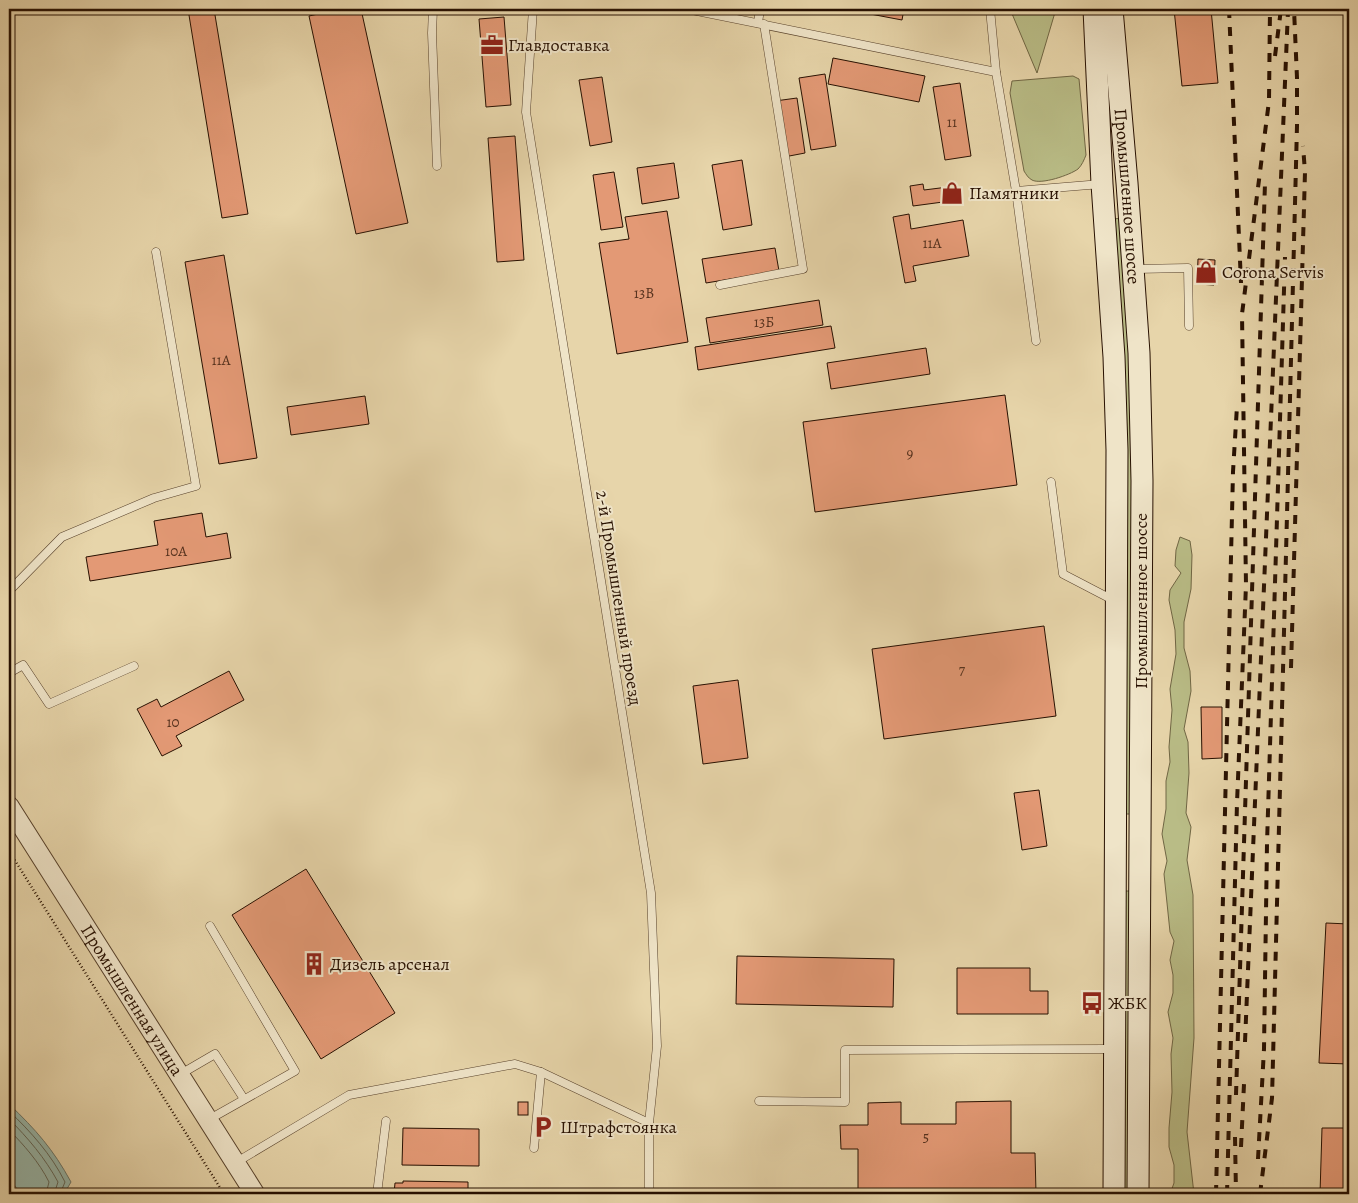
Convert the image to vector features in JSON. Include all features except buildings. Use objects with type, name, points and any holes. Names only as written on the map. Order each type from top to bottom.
[{"type":"main road","name":"Промышленное шоссе","points":[[1094,9],[1102,184],[1114,357],[1118,450],[1114,1194]]},
{"type":"main road","name":"Промышленное шоссе","points":[[1112,9],[1139,353],[1142,481],[1138,1194]]},
{"type":"main road","points":[[1102,184],[1127,183]]},
{"type":"main road","points":[[1116,862],[1141,862]]},
{"type":"street","name":"Промышленная улица","points":[[9,806],[255,1194]]},
{"type":"lane","points":[[433,9],[432,33],[437,166]]},
{"type":"lane","name":"2-й Промышленный проезд","points":[[533,9],[526,112],[651,893],[657,1046],[649,1123],[649,1194]]},
{"type":"lane","points":[[687,9],[996,72]]},
{"type":"lane","points":[[720,285],[802,269],[760,23],[760,9]]},
{"type":"lane","points":[[990,9],[996,72],[1016,191],[1036,341]]},
{"type":"lane","points":[[1016,191],[1102,184]]},
{"type":"lane","points":[[9,591],[62,537],[154,498],[196,486],[156,252]]},
{"type":"lane","points":[[1133,269],[1188,268],[1189,326]]},
{"type":"lane","points":[[1051,482],[1062,574],[1117,602]]},
{"type":"lane","points":[[9,672],[23,665],[49,704],[134,666]]},
{"type":"lane","points":[[208,1120],[295,1071],[210,926]]},
{"type":"lane","points":[[759,1101],[845,1102],[845,1050],[1114,1050]]},
{"type":"lane","points":[[179,1075],[215,1054],[244,1099]]},
{"type":"lane","points":[[235,1163],[349,1096],[515,1064],[541,1072],[649,1123]]},
{"type":"lane","points":[[534,1148],[541,1072]]},
{"type":"lane","points":[[377,1194],[386,1121]]},
{"type":"path","points":[[9,851],[224,1194]]},
{"type":"green space","points":[[1010,9],[1056,9],[1037,73]]},
{"type":"green space","points":[[1073,76],[1079,79],[1086,155],[1078,169],[1069,174],[1055,179],[1032,180],[1024,171],[1010,93],[1012,81]]},
{"type":"green space","points":[[1123,218],[1132,347],[1134,814],[1123,814],[1113,219]]},
{"type":"green space","points":[[1180,537],[1190,541],[1192,555],[1191,589],[1184,622],[1184,648],[1190,671],[1191,691],[1184,729],[1188,742],[1189,773],[1186,813],[1191,827],[1187,860],[1193,895],[1194,1038],[1187,1132],[1194,1194],[1170,1194],[1174,1183],[1174,1165],[1169,1147],[1173,1038],[1168,1012],[1173,993],[1173,975],[1170,960],[1174,941],[1170,932],[1164,874],[1167,861],[1162,834],[1166,809],[1166,781],[1170,762],[1169,747],[1172,710],[1170,689],[1176,654],[1175,630],[1169,600],[1170,590],[1181,573],[1175,566],[1176,550]]},
{"type":"green space","points":[[1123,891],[1133,891],[1131,1194],[1121,1194]]},
{"type":"water","points":[[9,1104],[43,1140],[58,1160],[71,1182],[64,1194],[21,1194],[9,1178]]},
{"type":"railway","points":[[1229,9],[1241,283]]},
{"type":"railway","points":[[1227,1194],[1237,803],[1246,585],[1242,314],[1269,101],[1270,9]]},
{"type":"railway","points":[[1275,56],[1281,9]]},
{"type":"railway","points":[[1260,1194],[1272,1098],[1297,126],[1294,9]]},
{"type":"railway","points":[[1344,9],[1349,19]]},
{"type":"railway","points":[[1245,1042],[1288,10]]},
{"type":"railway","points":[[1291,668],[1305,172],[1303,146]]},
{"type":"railway","points":[[1236,1095],[1265,183]]},
{"type":"railway","points":[[1258,1159],[1264,1049],[1267,844],[1285,257]]},
{"type":"railway","points":[[1216,1194],[1233,472],[1237,406]]},
{"type":"railway","points":[[1241,1147],[1244,1084]]},
{"type":"railway","points":[[1235,1137],[1236,1194]]},
{"type":"place","name":"Главдоставка","points":[[492,45]]},
{"type":"place","name":"Памятники","points":[[952,193]]},
{"type":"place","name":"Corona Servis","points":[[1206,272]]},
{"type":"place","name":"Дизель арсенал","points":[[314,964]]},
{"type":"place","name":"ЖБК","points":[[1092,1003]]},
{"type":"place","name":"Штрафстоянка","points":[[543,1127]]}]
